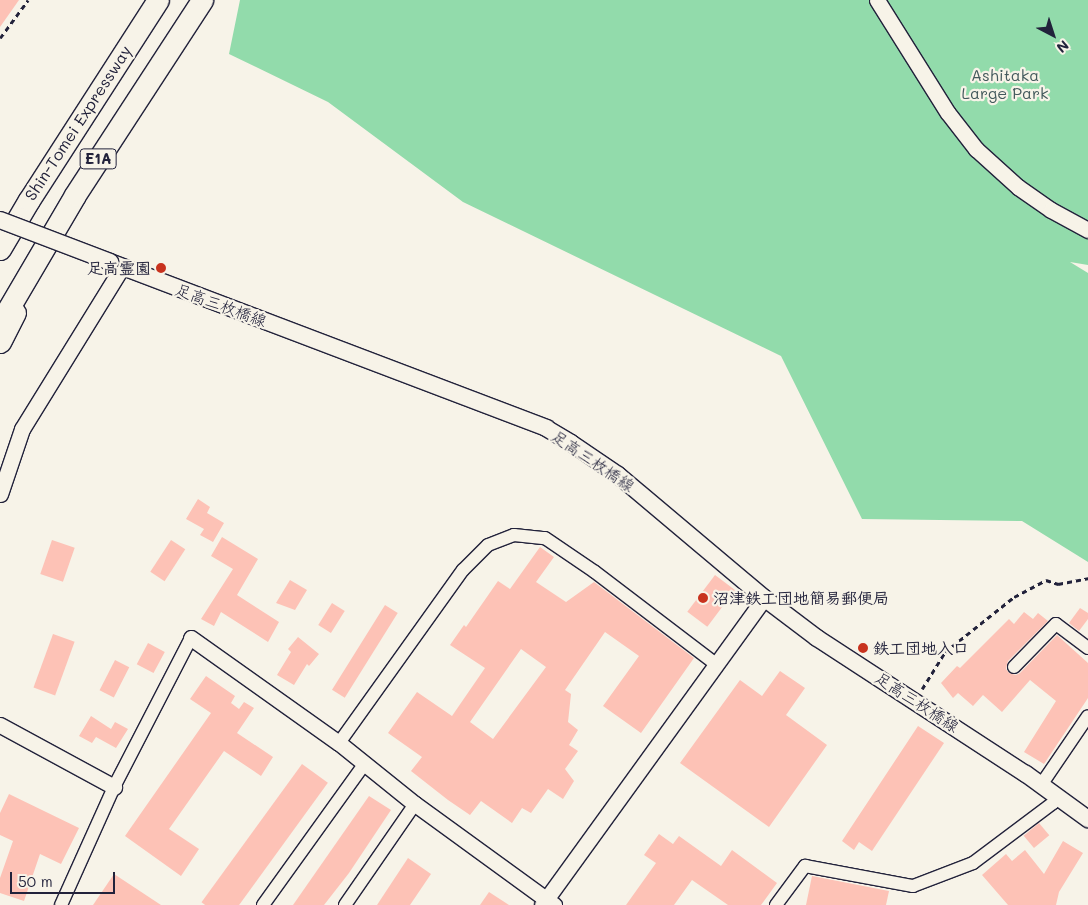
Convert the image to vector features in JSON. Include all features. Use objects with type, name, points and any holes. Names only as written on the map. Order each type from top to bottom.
[{"type":"highway","name":"Shin-Tomei Expressway","points":[[0,248],[158,0]]},
{"type":"highway","name":"E1A","points":[[0,323],[75,195],[202,0]]},
{"type":"highway","points":[[0,342],[75,195]]},
{"type":"main road","name":"足高三枚橋線","points":[[0,220],[546,428],[618,475],[764,598],[817,638],[914,700],[1041,785],[1088,819]]},
{"type":"street","points":[[877,0],[948,113],[976,149],[1018,187],[1051,210],[1088,230]]},
{"type":"street","points":[[0,494],[22,429],[116,265]]},
{"type":"street","points":[[339,743],[463,570],[488,546],[514,535],[545,538],[595,572],[718,665]]},
{"type":"street","points":[[61,905],[114,787],[191,638],[339,743],[415,804],[548,903],[764,598]]},
{"type":"street","points":[[1014,668],[1056,624],[1088,648]]},
{"type":"street","points":[[1041,785],[1088,716]]},
{"type":"street","points":[[0,725],[114,787]]},
{"type":"street","points":[[263,905],[365,763]]},
{"type":"street","points":[[776,905],[805,866],[913,886],[973,864],[1053,803],[1056,797]]},
{"type":"street","points":[[345,905],[415,804]]},
{"type":"path","points":[[0,38],[28,0]]},
{"type":"path","points":[[914,700],[945,652],[1014,596],[1046,580],[1058,584],[1088,578]]},
{"type":"green space","name":"Ashitaka Large Park","points":[[240,0],[1088,0],[1088,265],[1070,262],[1088,273],[1088,562],[1022,521],[862,519],[781,356],[463,202],[328,102],[229,54]]},
{"type":"building","points":[[0,0],[19,0],[0,27]]},
{"type":"building","points":[[198,499],[210,507],[207,513],[224,523],[213,542],[200,535],[204,529],[186,519]]},
{"type":"building","points":[[222,537],[258,559],[237,595],[279,622],[268,642],[221,612],[214,626],[201,619],[233,569],[211,556]]},
{"type":"building","points":[[52,540],[75,548],[63,582],[40,574]]},
{"type":"building","points":[[171,540],[185,549],[165,581],[150,572]]},
{"type":"building","points":[[540,547],[554,557],[536,582],[566,602],[594,582],[694,658],[641,733],[603,706],[639,656],[605,632],[565,690],[571,694],[568,722],[578,730],[569,745],[578,751],[565,769],[574,781],[563,799],[548,789],[531,813],[522,808],[512,823],[481,801],[470,815],[448,800],[411,771],[422,757],[388,733],[417,692],[452,716],[485,668],[450,645],[464,625],[466,627],[498,581],[510,589]],"holes":[[[521,649],[546,667],[493,739],[470,722]]]},
{"type":"building","points":[[715,575],[735,590],[707,627],[687,612]]},
{"type":"building","points":[[290,580],[307,590],[295,610],[276,603]]},
{"type":"building","points":[[332,603],[345,611],[331,633],[318,625]]},
{"type":"building","points":[[385,605],[398,613],[345,698],[332,690]]},
{"type":"building","points":[[1080,608],[1088,613],[1088,619],[1079,631],[1069,623]]},
{"type":"building","points":[[1024,612],[1033,619],[1038,613],[1048,621],[1008,661],[1006,669],[1009,673],[1016,675],[1020,673],[1057,635],[1088,663],[1088,698],[1044,764],[1024,752],[1056,701],[1030,680],[1002,712],[983,695],[973,706],[958,693],[953,698],[941,683],[957,666],[960,668],[1009,619],[1014,624]]},
{"type":"building","points":[[53,634],[75,642],[55,695],[34,688]]},
{"type":"building","points":[[298,637],[319,654],[309,666],[307,664],[294,685],[277,675],[291,652],[288,649]]},
{"type":"building","points":[[148,643],[165,652],[154,673],[137,664]]},
{"type":"building","points":[[115,660],[129,667],[114,698],[100,690]]},
{"type":"building","points":[[780,671],[805,688],[786,715],[827,745],[769,827],[680,763],[740,680],[762,696]]},
{"type":"building","points":[[206,676],[235,696],[231,703],[239,709],[244,702],[254,708],[237,733],[273,757],[261,776],[224,751],[169,829],[199,849],[181,876],[125,836],[211,713],[190,699]]},
{"type":"building","points":[[91,716],[111,729],[115,722],[128,729],[116,748],[96,737],[92,743],[79,736]]},
{"type":"building","points":[[918,726],[944,743],[872,851],[859,842],[854,850],[842,841]]},
{"type":"building","points":[[302,764],[328,783],[239,905],[205,905],[201,902]]},
{"type":"building","points":[[9,794],[79,828],[61,864],[40,854],[24,901],[0,893],[0,878],[13,841],[0,835],[0,813]]},
{"type":"building","points":[[369,796],[391,810],[349,873],[324,905],[293,905]]},
{"type":"building","points":[[1039,823],[1049,835],[1034,848],[1024,836]]},
{"type":"building","points":[[659,834],[673,844],[679,836],[721,866],[732,850],[777,883],[761,905],[728,905],[692,880],[674,905],[626,905],[656,863],[644,855]]},
{"type":"building","points":[[1063,841],[1083,853],[1059,892],[1056,905],[1008,905],[982,875],[1006,854],[1012,861],[1025,850],[1044,874]]},
{"type":"building","points":[[408,858],[431,874],[410,905],[377,905]]},
{"type":"building","points":[[114,874],[161,905],[93,905]]},
{"type":"building","points":[[812,876],[889,891],[886,905],[806,905]]},
{"type":"building","points":[[489,892],[509,905],[480,905]]},
{"type":"place","name":"足高霊園","points":[[161,268]]},
{"type":"place","name":"沼津鉄工団地簡易郵便局","points":[[703,598]]},
{"type":"place","name":"鉄工団地入口","points":[[863,648]]}]
